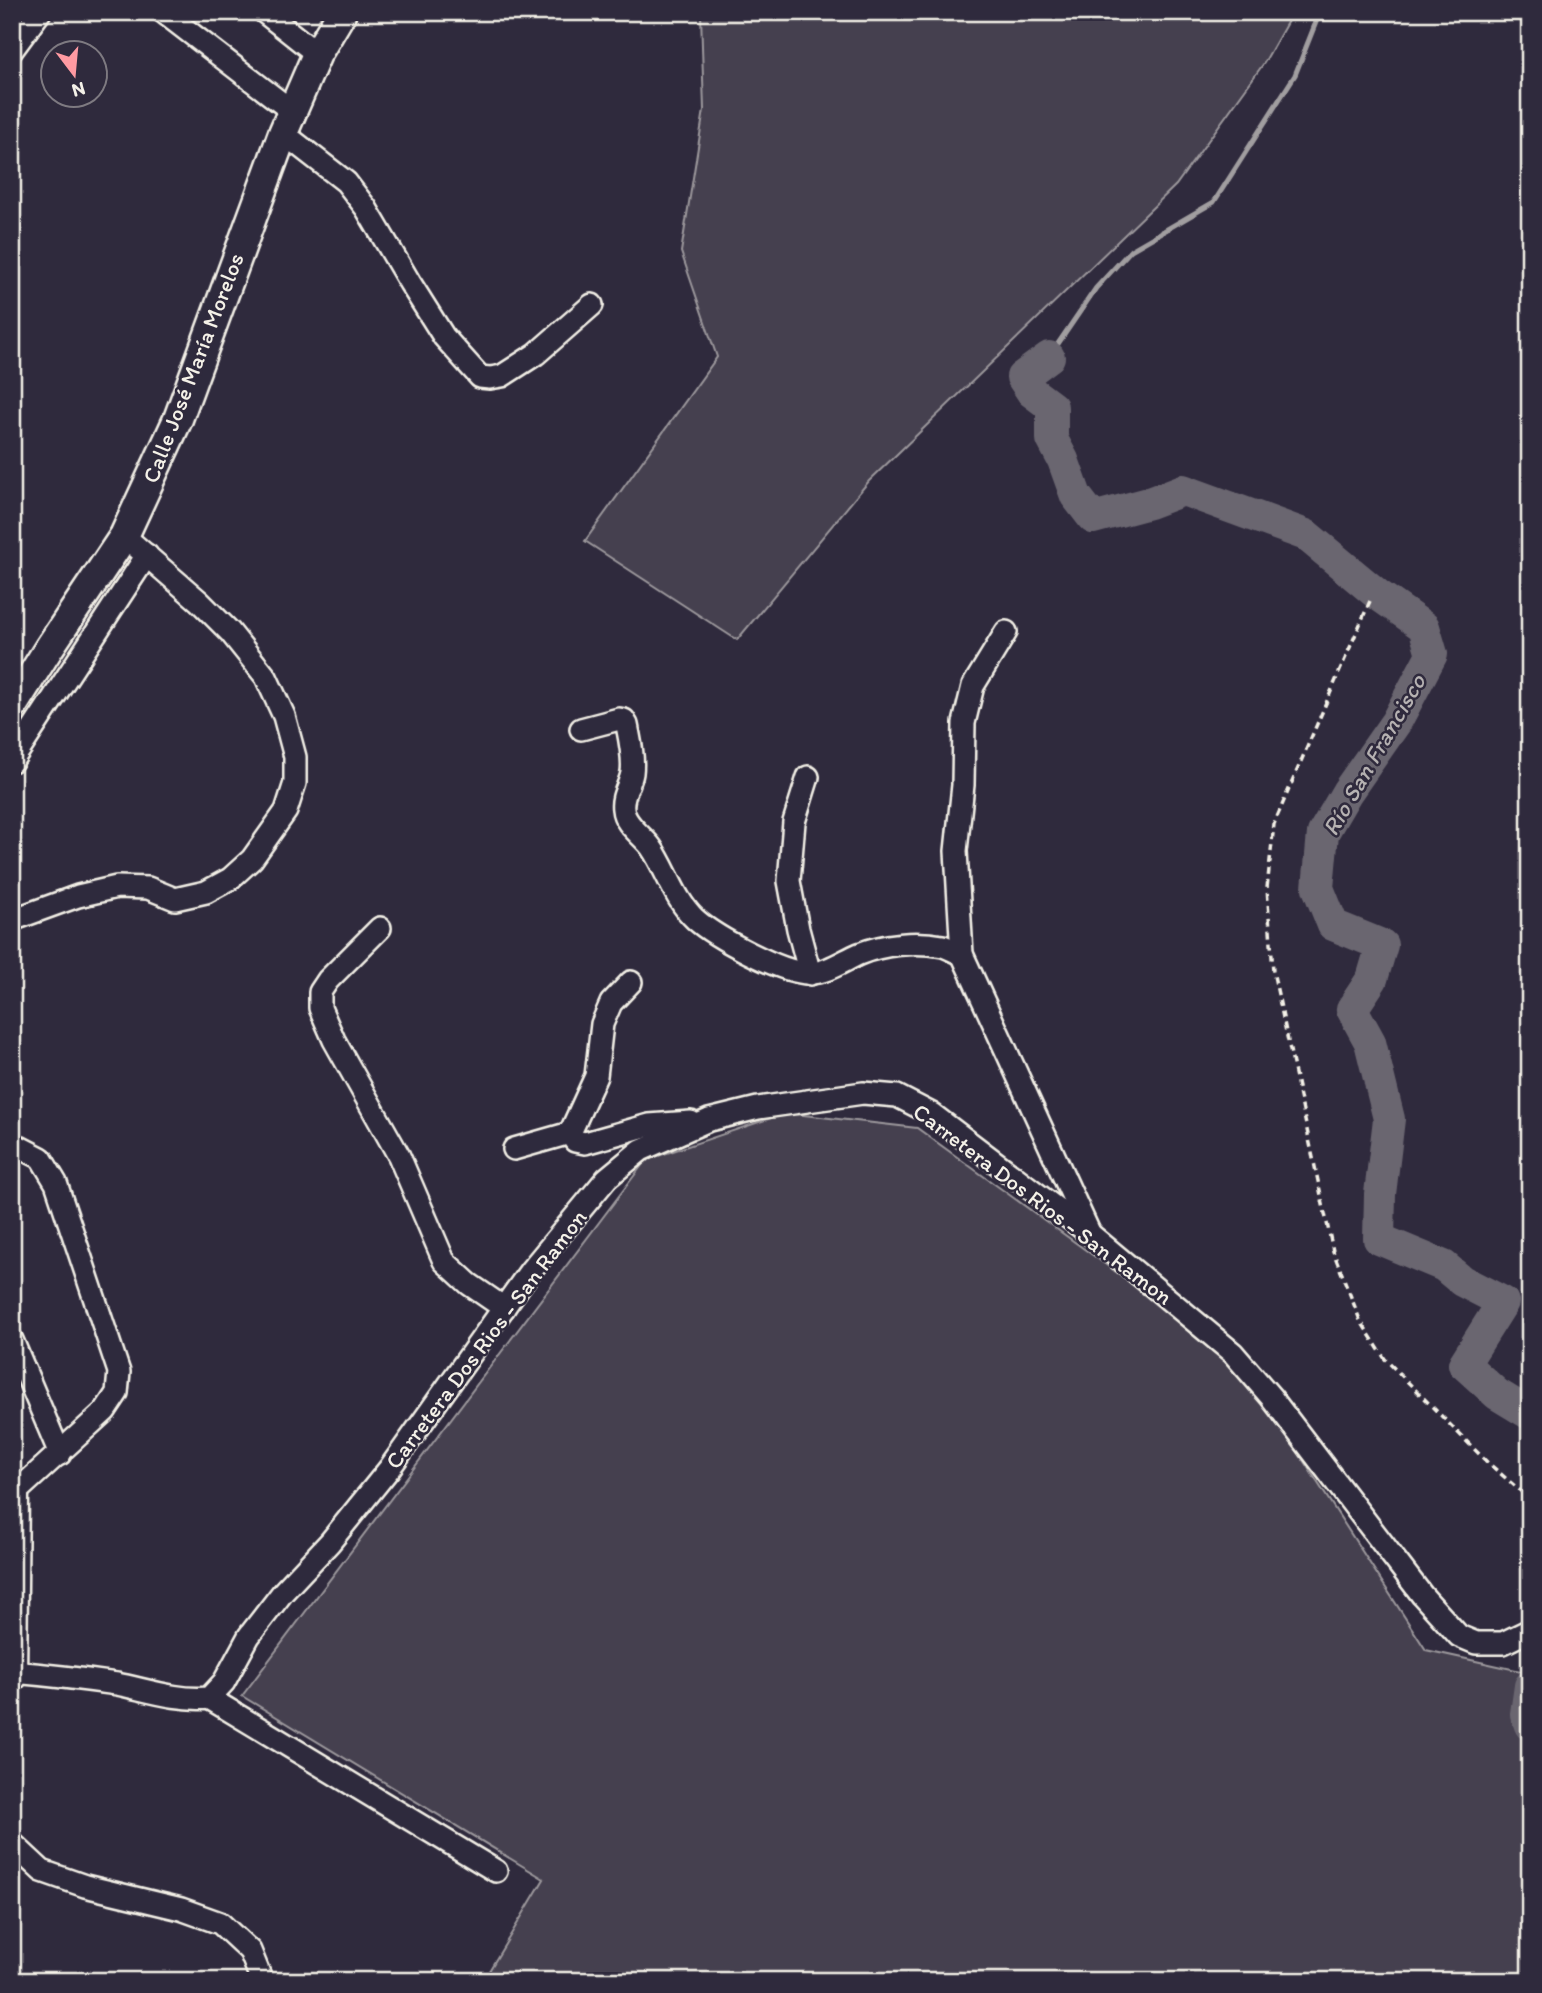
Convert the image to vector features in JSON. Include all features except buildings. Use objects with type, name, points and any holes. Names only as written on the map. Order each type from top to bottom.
[{"type":"main road","name":"Calle José María Morelos","points":[[12,707],[124,536],[178,419],[288,123],[317,54],[342,12]]},
{"type":"main road","points":[[13,1490],[13,1675]]},
{"type":"street","points":[[12,50],[40,12]]},
{"type":"street","points":[[163,12],[288,123],[346,182],[366,208],[444,337],[480,377],[502,376],[536,355],[592,305]]},
{"type":"street","points":[[264,12],[317,54]]},
{"type":"street","points":[[12,920],[78,896],[117,887],[148,888],[175,899],[206,892],[230,879],[252,859],[286,811],[295,783],[295,757],[284,716],[267,677],[230,632],[199,601],[124,536]]},
{"type":"street","points":[[12,761],[147,555]]},
{"type":"street","points":[[1006,632],[973,686],[964,723],[963,785],[956,850],[962,954],[1090,1234]]},
{"type":"street","points":[[581,729],[618,719],[624,720],[632,762],[622,808],[624,815],[649,845],[661,863],[671,888],[695,919],[735,945],[786,970],[810,974],[887,946],[943,946],[962,954]]},
{"type":"street","points":[[808,776],[794,822],[789,881],[810,974]]},
{"type":"street","points":[[380,928],[328,980],[320,992],[320,1008],[334,1040],[399,1156],[444,1261],[469,1284],[504,1308]]},
{"type":"street","points":[[514,1149],[570,1133],[596,1076],[602,1024],[611,1003],[631,982]]},
{"type":"street","name":"Carretera Dos Rios - San Ramon","points":[[209,1698],[224,1682],[249,1636],[283,1592],[330,1542],[389,1469],[530,1271],[607,1178],[641,1150],[709,1121],[758,1108],[863,1093],[897,1096],[932,1114],[1090,1234],[1204,1328],[1250,1372],[1271,1397],[1422,1595],[1459,1636],[1476,1643],[1503,1643],[1530,1630]]},
{"type":"street","points":[[570,1133],[575,1141],[585,1143],[649,1125],[709,1121]]},
{"type":"street","points":[[12,1143],[41,1158],[56,1183],[119,1371],[117,1393],[105,1411],[60,1454],[13,1490]]},
{"type":"street","points":[[12,1340],[60,1454]]},
{"type":"street","points":[[13,1675],[64,1676],[194,1700],[209,1698],[496,1871]]},
{"type":"street","points":[[12,1843],[42,1871],[85,1886],[181,1909],[220,1923],[250,1951],[262,1981]]},
{"type":"path","points":[[1370,601],[1274,824],[1267,888],[1273,971],[1334,1251],[1360,1320],[1385,1359],[1487,1462],[1530,1499]]},
{"type":"shaded area","points":[[1293,12],[1264,63],[1176,185],[869,481],[737,640],[585,541],[717,357],[681,252],[704,110],[701,14]]},
{"type":"shaded area","points":[[786,1113],[917,1128],[1239,1361],[1426,1650],[1530,1673],[1530,1981],[483,1981],[544,1879],[242,1696],[646,1160]]},
{"type":"waterway","points":[[1049,357],[1096,288],[1131,250],[1214,202],[1295,75],[1320,12]]},
{"type":"waterway","name":"Río San Francisco","points":[[1049,357],[1022,377],[1032,392],[1052,407],[1052,439],[1076,496],[1093,518],[1149,503],[1183,490],[1306,535],[1377,594],[1424,627],[1432,654],[1396,722],[1347,792],[1323,833],[1318,888],[1333,925],[1382,945],[1372,979],[1352,1009],[1370,1042],[1389,1119],[1380,1194],[1379,1239],[1444,1266],[1462,1281],[1503,1302],[1464,1364],[1497,1394],[1530,1414]]},
{"type":"waterway","name":"Río San Francisco","points":[[1530,1686],[1526,1714],[1530,1725]]}]
